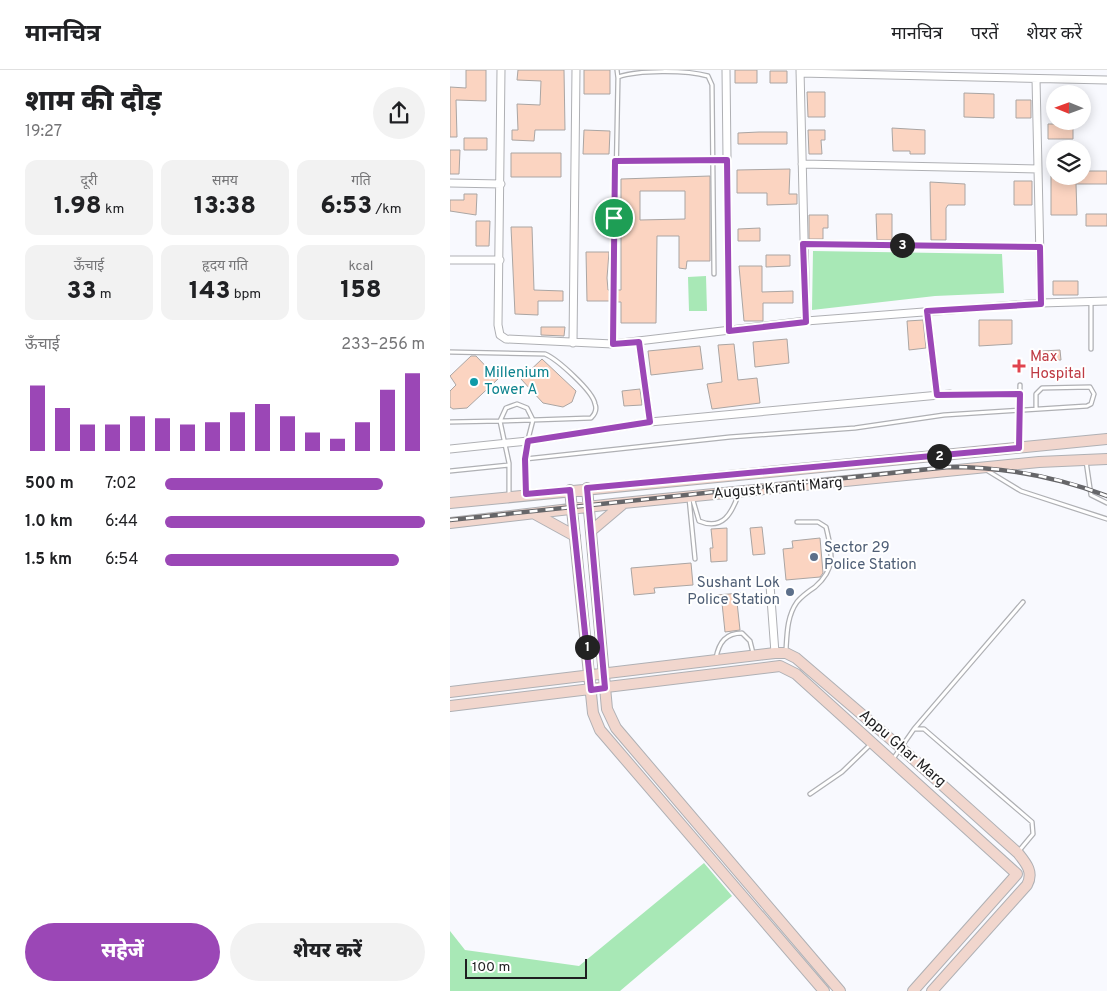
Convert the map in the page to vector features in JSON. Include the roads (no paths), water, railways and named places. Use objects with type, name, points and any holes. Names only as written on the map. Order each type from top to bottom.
[{"type":"street","points":[[501,70],[498,325],[500,335],[506,339],[613,344],[806,322],[927,311],[1107,302]]},
{"type":"street","points":[[573,343],[576,70]]},
{"type":"street","points":[[726,70],[729,331]]},
{"type":"street","points":[[988,70],[988,78]]},
{"type":"street","points":[[806,322],[800,71],[1107,80]]},
{"type":"street","points":[[1036,79],[1041,304]]},
{"type":"street","points":[[802,164],[1038,170]]},
{"type":"street","points":[[450,183],[501,184]]},
{"type":"street","points":[[803,244],[1040,247]]},
{"type":"street","points":[[450,260],[500,260]]},
{"type":"street","points":[[927,311],[937,395]]},
{"type":"street","points":[[639,342],[650,422]]},
{"type":"street","points":[[450,449],[528,441],[650,422],[950,394]]},
{"type":"street","name":"August Kranti Marg","points":[[450,503],[587,488],[1107,440]]},
{"type":"street","name":"August Kranti Marg","points":[[450,523],[624,503],[1039,462],[1107,460]]},
{"type":"street","points":[[587,488],[607,709],[616,728],[840,991]]},
{"type":"street","points":[[570,490],[593,713],[600,730],[824,991]]},
{"type":"street","points":[[591,531],[624,503]]},
{"type":"street","points":[[535,514],[575,536]]},
{"type":"street","points":[[450,706],[780,666],[780,653],[770,585]]},
{"type":"street","points":[[450,692],[780,653]]},
{"type":"street","name":"Appu Ghar Marg","points":[[780,653],[803,663],[901,748],[1018,853],[1025,862],[1030,876]]},
{"type":"street","name":"Appu Ghar Marg","points":[[780,666],[796,674],[893,759],[1017,874]]},
{"type":"street","points":[[913,991],[1017,874],[1030,876],[1027,885],[936,990]]},
{"type":"lane","points":[[613,344],[617,70]]},
{"type":"lane","points":[[618,78],[621,75],[636,71],[690,71],[708,76],[712,84],[714,274]]},
{"type":"lane","points":[[615,161],[727,160]]},
{"type":"lane","points":[[1091,302],[1091,350]]},
{"type":"lane","points":[[450,352],[544,354],[554,358],[587,390],[595,402],[595,413],[589,419],[450,422]]},
{"type":"lane","points":[[1019,448],[1020,385]]},
{"type":"lane","points":[[525,459],[730,437],[856,428],[944,415],[1087,406],[1091,404],[1094,394],[1090,387],[1042,388],[1036,394],[1036,409]]},
{"type":"lane","points":[[950,394],[1020,394]]},
{"type":"lane","points":[[509,496],[509,465],[500,421],[506,408],[517,404],[527,408],[532,420],[525,459],[526,494]]},
{"type":"lane","points":[[1086,460],[1086,473],[1091,495],[1107,503]]},
{"type":"lane","points":[[450,471],[509,465]]},
{"type":"lane","points":[[984,468],[1020,491],[1107,519]]},
{"type":"lane","points":[[690,497],[699,521],[713,525],[722,523],[728,517],[739,492]]},
{"type":"lane","points":[[690,497],[696,559]]},
{"type":"lane","points":[[780,653],[789,618],[798,601],[825,577],[831,565],[831,546],[826,527],[818,522],[797,522]]},
{"type":"lane","points":[[893,759],[914,729],[1023,602]]},
{"type":"lane","points":[[716,661],[718,647],[724,638],[733,633],[742,633],[750,641],[753,656]]},
{"type":"lane","points":[[914,729],[924,729],[1032,822],[1033,834],[1018,853]]},
{"type":"lane","points":[[810,794],[842,772],[873,742]]},
{"type":"railway","points":[[450,520],[949,467],[970,467],[1030,474],[1068,483],[1107,496]]},
{"type":"place","name":"Max Hospital","points":[[1019,366]]},
{"type":"place","name":"Millenium Tower A","points":[[474,382]]},
{"type":"place","name":"Sector 29 Police Station","points":[[814,557]]},
{"type":"place","name":"Sushant Lok Police Station","points":[[790,592]]}]
